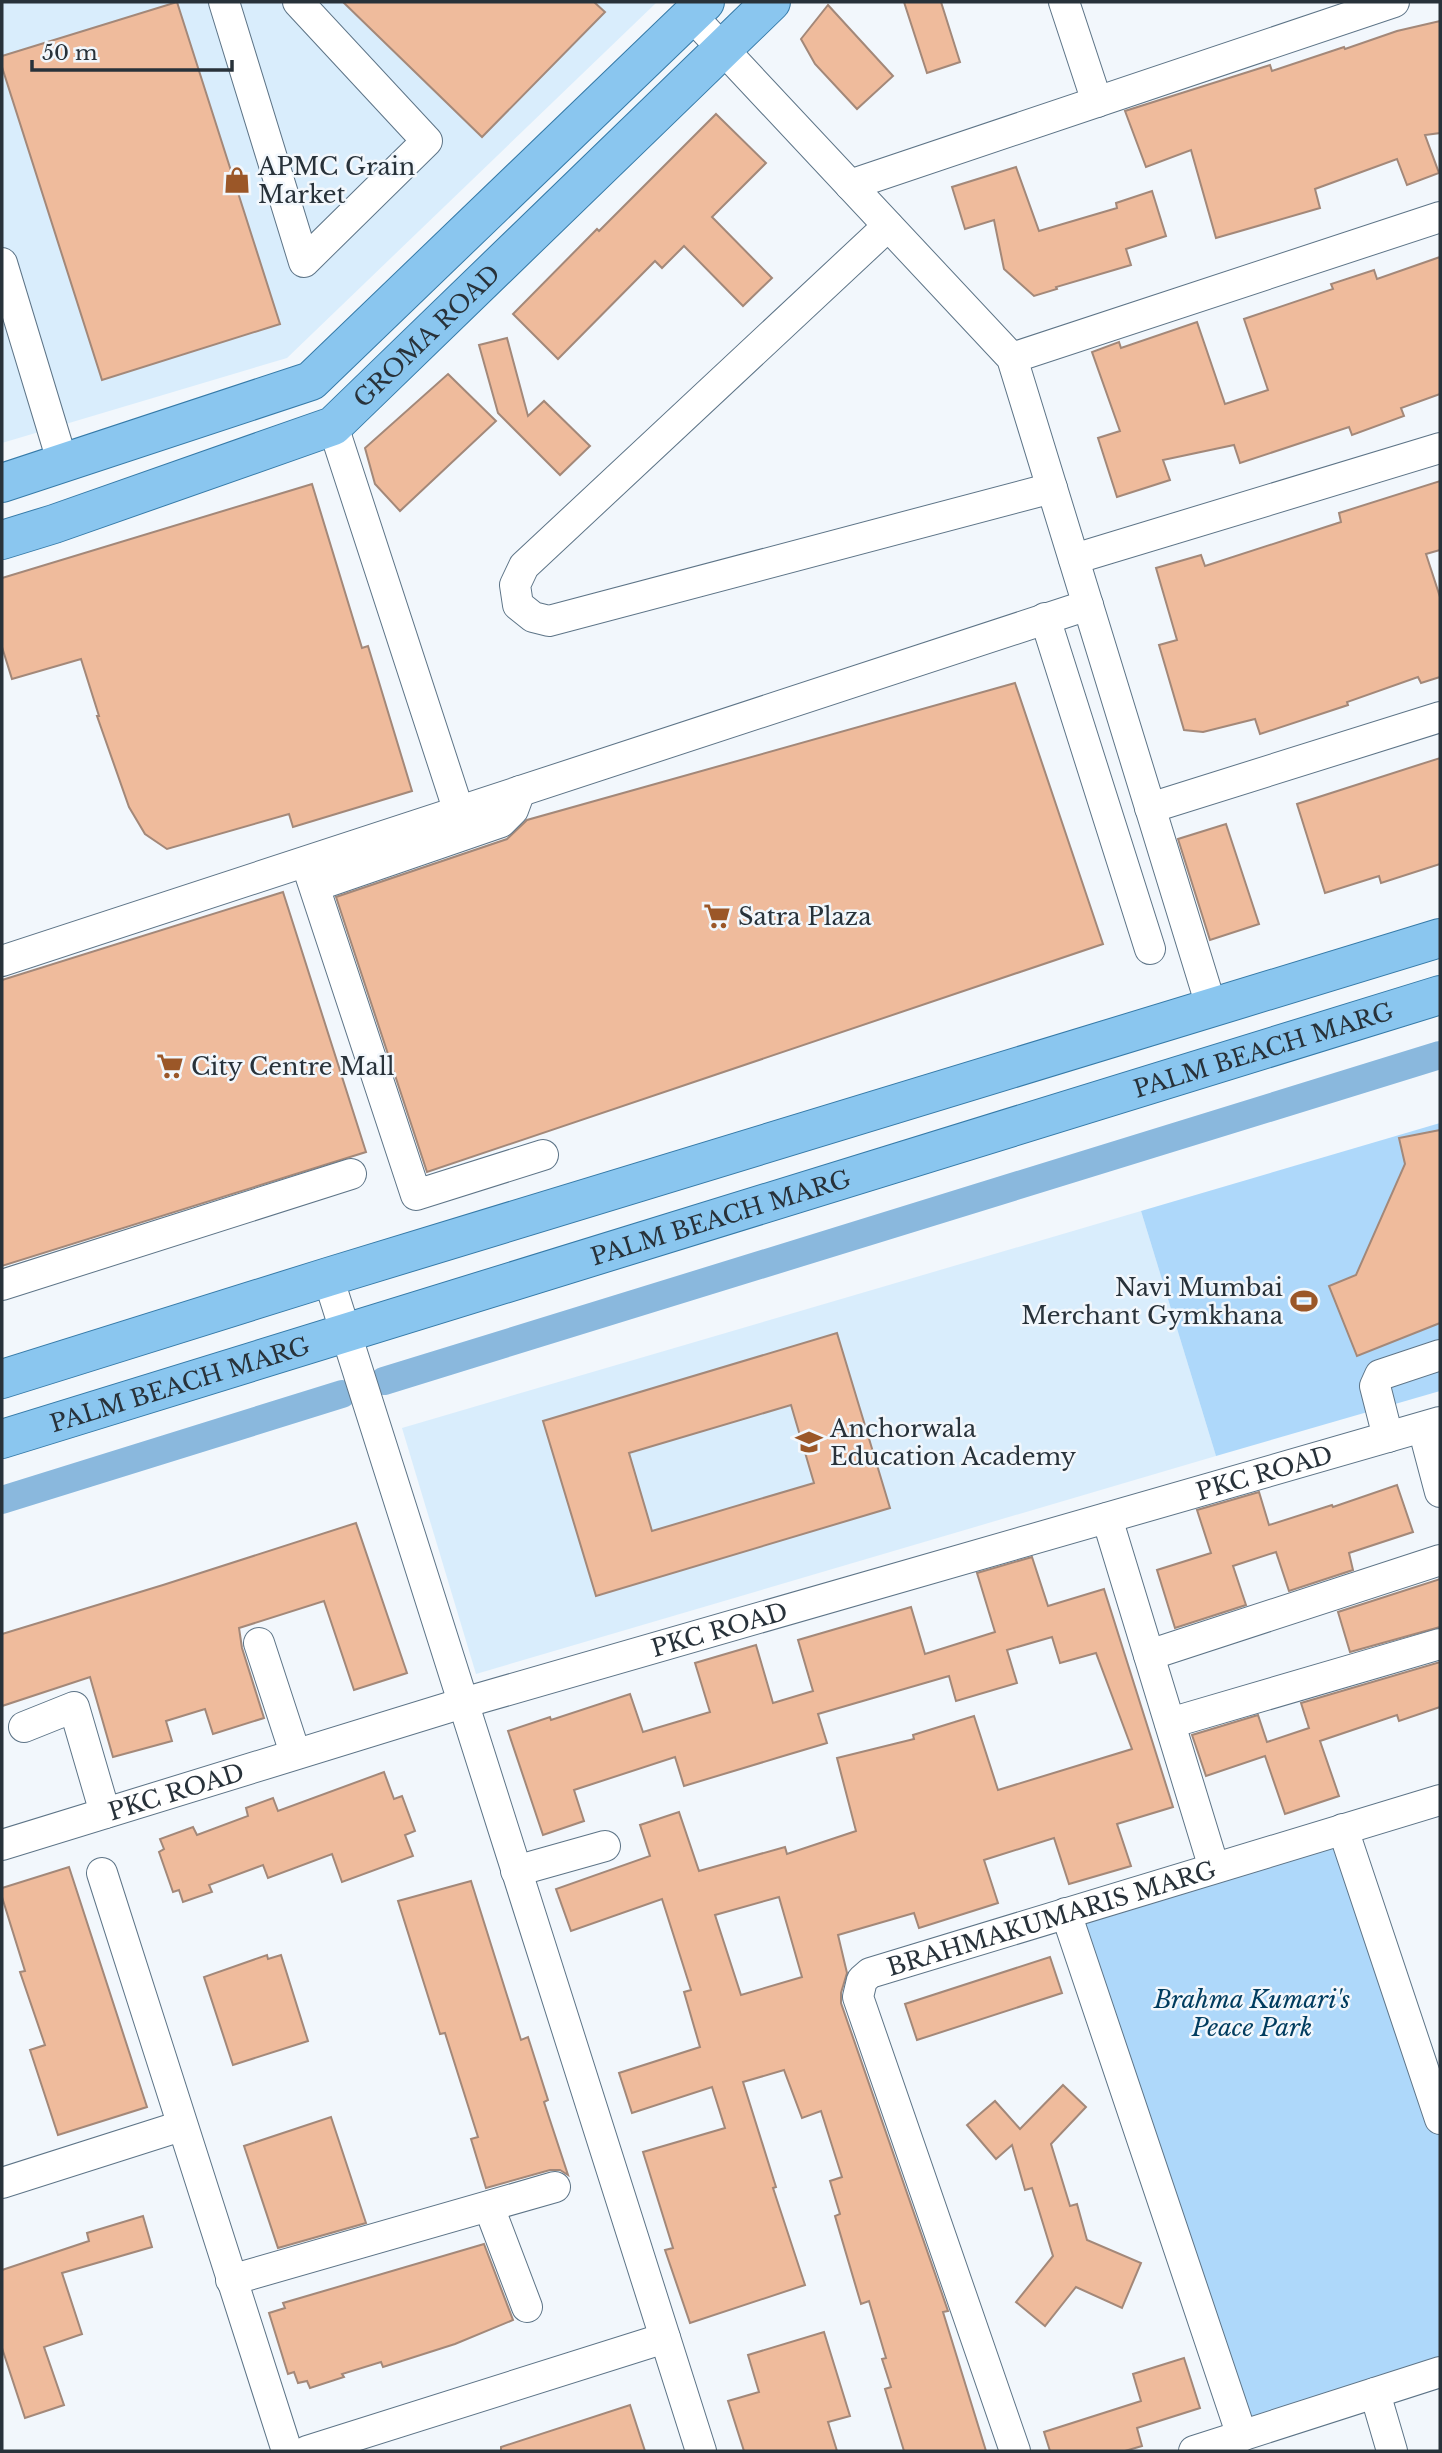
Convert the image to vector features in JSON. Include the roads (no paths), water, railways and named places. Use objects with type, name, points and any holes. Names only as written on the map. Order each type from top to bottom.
[{"type":"main road","name":"GROMA ROAD","points":[[2,540],[333,426],[771,2]]},
{"type":"main road","name":"GROMA ROAD","points":[[2,483],[311,381],[698,8]]},
{"type":"main road","points":[[52,467],[54,524]]},
{"type":"main road","points":[[2,1380],[1440,938]]},
{"type":"main road","name":"PALM BEACH MARG","points":[[2,1439],[1440,995]]},
{"type":"street","points":[[223,2],[304,262],[427,141],[298,2]]},
{"type":"street","points":[[1064,2],[1097,102]]},
{"type":"street","points":[[850,185],[1394,2]]},
{"type":"street","points":[[698,8],[722,49],[1012,358],[1212,1009]]},
{"type":"street","points":[[1012,358],[1440,216]]},
{"type":"street","points":[[888,226],[524,566],[515,584],[518,605],[533,617],[549,621],[1052,488]]},
{"type":"street","points":[[2,263],[52,467]]},
{"type":"street","points":[[333,426],[459,811]]},
{"type":"street","points":[[1074,559],[1440,448]]},
{"type":"street","points":[[310,874],[459,811],[1088,605]]},
{"type":"street","points":[[1045,618],[1150,949]]},
{"type":"street","points":[[1150,807],[1440,717]]},
{"type":"street","points":[[2,961],[501,822],[513,810],[520,791]]},
{"type":"street","points":[[310,874],[416,1195],[543,1155]]},
{"type":"street","points":[[2,1285],[351,1174]]},
{"type":"street","points":[[328,1278],[701,2451]]},
{"type":"street","points":[[1388,1437],[1375,1386],[1380,1375],[1440,1355]]},
{"type":"street","points":[[1434,1433],[1440,1492]]},
{"type":"street","name":"PKC ROAD","points":[[2,1846],[463,1703],[1388,1437],[1434,1433]]},
{"type":"street","points":[[1107,1518],[1214,1868]]},
{"type":"street","points":[[1149,1655],[1440,1560]]},
{"type":"street","points":[[259,1643],[295,1753]]},
{"type":"street","points":[[1170,1723],[1440,1644]]},
{"type":"street","points":[[24,1727],[75,1707],[105,1814]]},
{"type":"street","name":"BRAHMAKUMARIS MARG","points":[[1015,2451],[858,1997],[859,1988],[870,1973],[1440,1800]]},
{"type":"street","points":[[1343,1829],[1440,2119]]},
{"type":"street","points":[[516,1871],[605,1846]]},
{"type":"street","points":[[102,1874],[287,2451]]},
{"type":"street","points":[[1066,1913],[1242,2436]]},
{"type":"street","points":[[2,2183],[181,2126]]},
{"type":"street","points":[[231,2280],[555,2188]]},
{"type":"street","points":[[489,2207],[527,2307]]},
{"type":"street","points":[[307,2451],[665,2338]]},
{"type":"street","points":[[1194,2451],[1440,2372]]},
{"type":"street","points":[[1375,2393],[1392,2451]]},
{"type":"waterway","points":[[384,1381],[1440,1055]]},
{"type":"waterway","points":[[2,1500],[342,1394]]},
{"type":"place","name":"APMC Grain Market","points":[[237,180]]},
{"type":"place","name":"Satra Plaza","points":[[717,916]]},
{"type":"place","name":"City Centre Mall","points":[[170,1066]]},
{"type":"place","name":"Navi Mumbai Merchant Gymkhana","points":[[1304,1301]]},
{"type":"place","name":"Anchorwala Education Academy","points":[[809,1442]]},
{"type":"park label","name":"Brahma Kumari's Peace Park","points":[[1252,2013]]}]
